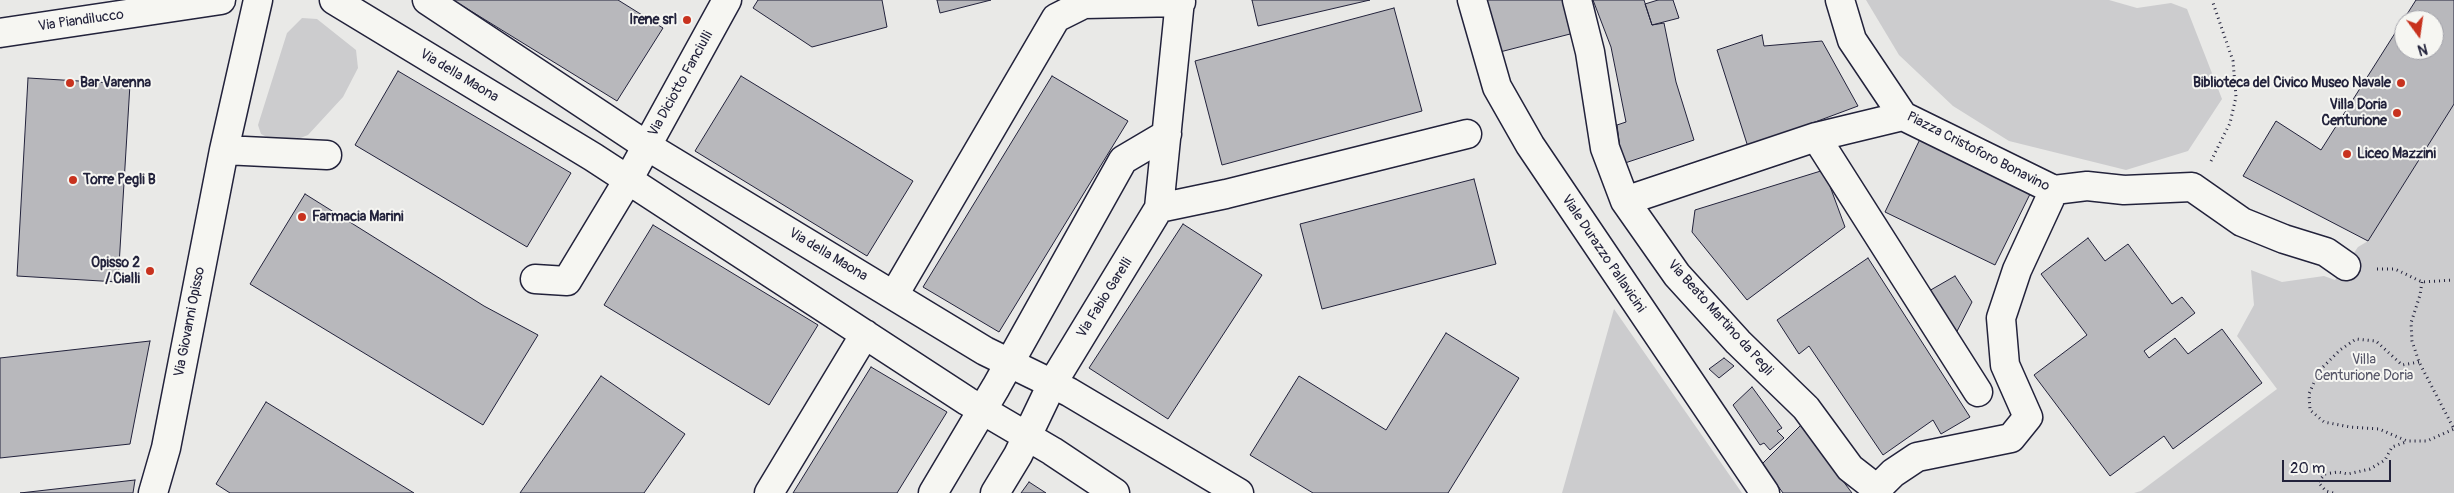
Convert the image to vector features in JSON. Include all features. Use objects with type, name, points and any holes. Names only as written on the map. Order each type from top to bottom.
[{"type":"street","name":"Via Piandilucco","points":[[0,33],[221,0]]},
{"type":"street","name":"Via Giovanni Opisso","points":[[154,493],[166,448],[224,150],[258,0]]},
{"type":"street","name":"Via della Maona","points":[[334,0],[636,165],[894,295],[985,351],[1052,384],[1239,493]]},
{"type":"street","name":"Via della Maona","points":[[427,0],[636,165],[865,334],[989,398],[1023,446],[1114,493]]},
{"type":"street","name":"Via Diciotto Fanciulli","points":[[536,278],[567,280],[636,165],[727,0]]},
{"type":"street","name":"Viale Durazzo Pallavicini","points":[[1472,0],[1497,87],[1530,145],[1764,493]]},
{"type":"street","name":"Via Beato Martino da Pegli","points":[[1577,0],[1590,52],[1605,148],[1625,201],[1677,274],[1738,342],[1806,408],[1850,468],[1877,491]]},
{"type":"street","name":"Piazza Cristoforo Bonavino","points":[[1840,0],[1852,40],[1903,116],[2054,190],[2087,186],[2124,190],[2192,187]]},
{"type":"street","points":[[894,295],[1056,18],[1084,4],[1181,1]]},
{"type":"street","name":"Via Fabio Garelli","points":[[995,493],[1023,446],[1052,384],[1159,208],[1181,1]]},
{"type":"street","points":[[1625,201],[1816,137],[1903,116]]},
{"type":"street","points":[[933,493],[1009,363],[1123,160],[1167,134]]},
{"type":"street","points":[[1159,208],[1226,194],[1467,134]]},
{"type":"street","points":[[1816,137],[1978,392]]},
{"type":"street","points":[[224,150],[327,156]]},
{"type":"street","points":[[2192,187],[2242,222],[2284,239],[2326,252],[2346,266]]},
{"type":"street","points":[[1877,491],[1893,473],[1917,457],[2011,438],[2028,417],[2005,365],[2001,318],[2017,270],[2054,190]]},
{"type":"street","points":[[769,493],[865,334]]},
{"type":"path","points":[[2192,187],[2206,170],[2230,123],[2236,97],[2233,61],[2212,0]]},
{"type":"path","points":[[2346,266],[2369,269],[2395,268],[2422,282],[2454,280]]},
{"type":"path","points":[[2333,493],[2326,491],[2318,482],[2324,474],[2338,472],[2348,474],[2370,469],[2385,460],[2392,447],[2407,441],[2426,441],[2454,429],[2419,362],[2412,341],[2411,323],[2422,282]]},
{"type":"path","points":[[2407,441],[2379,429],[2350,427],[2324,422],[2310,410],[2309,394],[2319,371],[2340,350],[2356,339],[2376,341],[2402,365],[2419,362]]},
{"type":"green space","points":[[1866,0],[2109,0],[2137,8],[2171,3],[2187,9],[2222,99],[2188,151],[2126,170],[2009,141],[1953,106],[1899,55]]},
{"type":"green space","points":[[302,18],[317,19],[356,50],[358,68],[343,97],[308,135],[283,145],[261,134],[258,125],[287,33]]},
{"type":"green space","name":"Villa Centurione Doria","points":[[2454,104],[2454,493],[2134,493],[2141,491],[2277,389],[2237,336],[2254,305],[2251,270],[2282,282],[2324,276],[2335,280],[2358,247],[2368,241]]},
{"type":"green space","points":[[1614,309],[1742,493],[1562,493]]},
{"type":"building","points":[[453,0],[618,0],[663,28],[617,101]]},
{"type":"building","points":[[758,0],[882,0],[887,27],[812,47],[753,8]]},
{"type":"building","points":[[937,0],[991,0],[940,13]]},
{"type":"building","points":[[1252,0],[1370,0],[1258,26]]},
{"type":"building","points":[[1483,0],[1565,0],[1574,33],[1496,53]]},
{"type":"building","points":[[1593,0],[1644,0],[1652,25],[1664,23],[1676,82],[1694,140],[1622,164],[1617,125],[1626,122],[1611,47]]},
{"type":"building","points":[[1658,0],[1673,0],[1679,18],[1652,25],[1645,4]]},
{"type":"building","name":"Villa Doria Centurione","points":[[2416,0],[2454,0],[2454,104],[2368,241],[2243,176],[2276,121],[2321,150],[2394,35],[2394,60],[2444,60],[2444,10],[2410,10]]},
{"type":"building","points":[[1394,8],[1422,111],[1222,165],[1195,61]]},
{"type":"building","points":[[1762,35],[1764,46],[1822,41],[1858,106],[1748,147],[1717,50]]},
{"type":"building","points":[[398,71],[571,173],[527,247],[355,145]]},
{"type":"building","points":[[741,76],[913,181],[867,256],[695,151]]},
{"type":"building","points":[[1052,76],[1128,121],[999,332],[923,287]]},
{"type":"building","name":"Torre Pegli B","points":[[28,78],[130,84],[118,282],[17,276]]},
{"type":"building","points":[[1922,135],[2033,188],[1995,265],[1885,212]]},
{"type":"building","points":[[1824,170],[1845,227],[1747,300],[1692,232],[1695,210]]},
{"type":"building","points":[[1474,179],[1496,264],[1322,309],[1300,224]]},
{"type":"building","points":[[305,194],[484,306],[538,335],[483,425],[250,284]]},
{"type":"building","points":[[1183,224],[1262,275],[1168,419],[1089,368]]},
{"type":"building","points":[[653,225],[818,325],[769,405],[604,305]]},
{"type":"building","points":[[2088,238],[2105,261],[2128,244],[2172,304],[2182,297],[2195,313],[2144,351],[2149,358],[2175,338],[2188,354],[2222,329],[2262,383],[2173,449],[2164,436],[2110,476],[2034,375],[2087,335],[2041,274]]},
{"type":"building","points":[[1868,258],[1970,417],[1941,434],[1933,420],[1883,455],[1809,346],[1799,354],[1777,320]]},
{"type":"building","points":[[1955,276],[1972,302],[1952,341],[1922,295]]},
{"type":"building","points":[[1446,333],[1519,378],[1448,493],[1313,493],[1250,455],[1299,376],[1386,430]]},
{"type":"building","points":[[150,341],[130,444],[0,458],[0,358]]},
{"type":"building","points":[[1724,358],[1734,366],[1719,378],[1709,369]]},
{"type":"building","points":[[871,367],[947,412],[897,493],[793,493]]},
{"type":"building","points":[[601,376],[685,434],[644,493],[520,493]]},
{"type":"building","points":[[1752,387],[1782,428],[1777,431],[1784,438],[1770,450],[1764,443],[1760,445],[1733,405]]},
{"type":"building","points":[[266,402],[414,493],[230,493],[216,484]]},
{"type":"building","points":[[1801,425],[1852,493],[1783,493],[1762,464]]},
{"type":"building","points":[[135,480],[133,493],[20,493]]},
{"type":"building","points":[[1029,482],[1046,493],[1021,493]]},
{"type":"place","name":"Irene srl","points":[[687,20]]},
{"type":"place","name":"Bar Varenna","points":[[70,83]]},
{"type":"place","name":"Biblioteca del Civico Museo Navale","points":[[2401,83]]},
{"type":"place","name":"Villa Doria Centurione","points":[[2397,113]]},
{"type":"place","name":"Liceo Mazzini","points":[[2347,154]]},
{"type":"place","name":"Torre Pegli B","points":[[73,180]]},
{"type":"place","name":"Farmacia Marini","points":[[302,217]]},
{"type":"place","name":"Opisso 2 / Cialli","points":[[150,271]]}]
